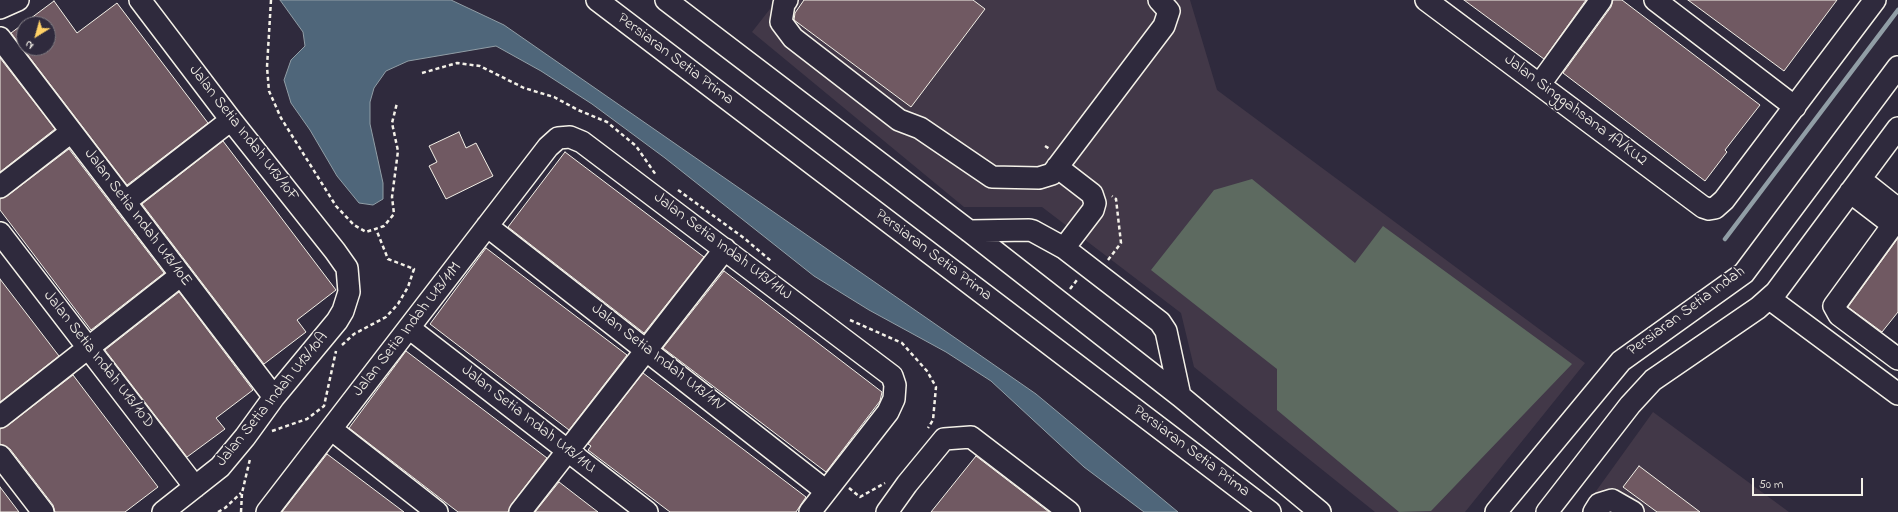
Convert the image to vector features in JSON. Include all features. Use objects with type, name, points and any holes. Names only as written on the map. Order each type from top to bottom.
[{"type":"street","points":[[0,8],[18,0]]},
{"type":"street","name":"Jalan Setia Indah U13/10F","points":[[140,0],[230,120],[347,268]]},
{"type":"street","name":"Persiaran Setia Prima","points":[[596,0],[1270,512]]},
{"type":"street","name":"Persiaran Setia Prima","points":[[666,0],[686,9],[1180,396],[1320,512]]},
{"type":"street","points":[[787,0],[784,4],[780,22],[793,38],[899,120],[920,128],[992,178],[1039,178],[1052,174],[1164,26],[1169,11],[1159,0]]},
{"type":"street","name":"Jalan Singgahsana 1A/KU2","points":[[1426,0],[1703,207],[1715,208],[1724,200],[1795,106]]},
{"type":"street","points":[[1540,84],[1601,0]]},
{"type":"street","points":[[1655,0],[1795,106],[1875,0]]},
{"type":"street","name":"Jalan Setia Indah U13/10E","points":[[0,38],[274,397]]},
{"type":"street","name":"Persiaran Setia Indah","points":[[1496,512],[1621,361],[1744,272],[1898,67]]},
{"type":"street","points":[[125,202],[230,120]]},
{"type":"street","points":[[1547,512],[1630,405],[1653,380],[1770,299],[1898,128]]},
{"type":"street","points":[[0,187],[71,132]]},
{"type":"street","name":"Jalan Setia Indah U13/11W","points":[[548,147],[558,138],[570,137],[582,142],[892,376],[895,385],[894,399],[888,412],[826,491]]},
{"type":"street","name":"Jalan Setia Indah U13/11M","points":[[267,512],[548,147]]},
{"type":"street","points":[[1057,167],[1092,194],[1095,203],[1093,210],[1064,248]]},
{"type":"street","points":[[1855,186],[1896,217],[1834,306],[1839,315],[1897,356]]},
{"type":"street","name":"Jalan Setia Indah U13/11V","points":[[487,226],[826,491]]},
{"type":"street","points":[[969,231],[1029,230],[1064,248],[1160,322],[1166,331],[1180,396]]},
{"type":"street","name":"Jalan Setia Indah U13/10D","points":[[0,233],[195,487]]},
{"type":"street","points":[[520,512],[645,349],[725,249]]},
{"type":"street","name":"Jalan Setia Indah U13/10A","points":[[163,512],[220,467],[245,437],[274,397],[337,321],[343,310],[349,292],[347,268]]},
{"type":"street","points":[[0,417],[181,275]]},
{"type":"street","points":[[1770,299],[1898,394]]},
{"type":"street","name":"Jalan Setia Indah U13/11U","points":[[409,328],[647,512]]},
{"type":"street","points":[[332,429],[437,512]]},
{"type":"street","points":[[887,512],[906,484],[944,439],[971,437],[1069,512]]},
{"type":"street","points":[[0,456],[43,512]]},
{"type":"street","points":[[810,512],[826,491]]},
{"type":"street","points":[[1594,512],[1599,504],[1612,500],[1633,512]]},
{"type":"path","points":[[271,0],[267,67],[269,91],[281,118],[336,206],[354,225],[366,232],[384,226],[394,214],[392,198],[398,151],[392,124],[397,103]]},
{"type":"path","points":[[422,73],[457,63],[480,66],[524,88],[554,97],[578,110],[608,122],[636,146],[656,175]]},
{"type":"path","points":[[691,199],[744,238],[776,264]]},
{"type":"path","points":[[273,430],[307,419],[324,406],[337,349],[354,334],[386,317],[398,304],[408,287],[414,269],[388,259],[376,229]]},
{"type":"path","points":[[862,327],[902,343],[927,371],[936,387],[933,420]]},
{"type":"path","points":[[241,512],[242,493],[252,454]]},
{"type":"path","points":[[860,497],[886,482]]},
{"type":"path","points":[[218,512],[225,508],[242,493]]},
{"type":"shaded area","points":[[777,0],[1190,0],[1217,90],[1585,363],[1465,512],[1375,512],[1194,367],[1181,313],[1042,207],[964,207],[752,32]]},
{"type":"shaded area","points":[[1653,412],[1789,512],[1581,512]]},
{"type":"green space","points":[[1252,179],[1355,263],[1383,226],[1572,364],[1431,511],[1399,512],[1277,410],[1277,369],[1151,270],[1214,190]]},
{"type":"water","points":[[280,0],[451,0],[504,25],[1036,394],[1178,512],[1144,512],[1084,467],[991,381],[946,352],[869,310],[814,276],[665,158],[592,104],[541,71],[496,46],[408,61],[386,71],[374,88],[370,102],[370,124],[383,183],[383,199],[373,205],[359,203],[337,176],[310,130],[291,103],[284,80],[291,60],[305,46],[303,32]]},
{"type":"building","points":[[804,0],[973,0],[985,9],[911,107],[794,20],[795,13]]},
{"type":"building","points":[[1464,0],[1586,0],[1544,59]]},
{"type":"building","points":[[1613,0],[1622,0],[1760,105],[1725,150],[1727,152],[1705,181],[1563,73],[1611,7]]},
{"type":"building","points":[[1688,0],[1837,0],[1784,71]]},
{"type":"building","points":[[54,1],[77,33],[117,3],[208,123],[127,185],[29,56],[56,56],[56,16],[34,16]]},
{"type":"building","points":[[16,29],[16,40],[11,33]]},
{"type":"building","points":[[0,58],[55,129],[0,172]]},
{"type":"building","points":[[459,132],[466,148],[476,143],[493,176],[446,199],[429,166],[437,162],[429,146]]},
{"type":"building","points":[[223,141],[336,290],[297,320],[306,332],[264,364],[142,204]]},
{"type":"building","points":[[69,149],[164,273],[91,330],[0,210],[0,199],[7,196]]},
{"type":"building","points":[[565,152],[704,257],[644,333],[508,227]]},
{"type":"building","points":[[1898,238],[1898,312],[1882,332],[1848,307]]},
{"type":"building","points":[[486,248],[627,355],[569,430],[430,324]]},
{"type":"building","points":[[724,271],[882,392],[880,401],[826,472],[663,348]]},
{"type":"building","points":[[0,279],[59,356],[0,402]]},
{"type":"building","points":[[179,292],[253,390],[216,418],[225,429],[187,457],[105,350]]},
{"type":"building","points":[[406,351],[547,458],[511,505],[508,512],[458,512],[349,428]]},
{"type":"building","points":[[643,373],[806,497],[796,512],[670,512],[588,450],[591,446],[588,444]]},
{"type":"building","points":[[73,375],[158,487],[125,512],[55,512],[53,505],[10,449],[0,444],[0,429],[7,426]]},
{"type":"building","points":[[327,454],[404,512],[282,512]]},
{"type":"building","points":[[976,456],[1049,512],[931,512]]},
{"type":"building","points":[[1639,466],[1700,512],[1657,512],[1623,487]]},
{"type":"building","points":[[559,482],[598,512],[535,512]]},
{"type":"building","points":[[0,487],[19,512],[0,512]]},
{"type":"waterway","points":[[1725,239],[1898,10]]}]
